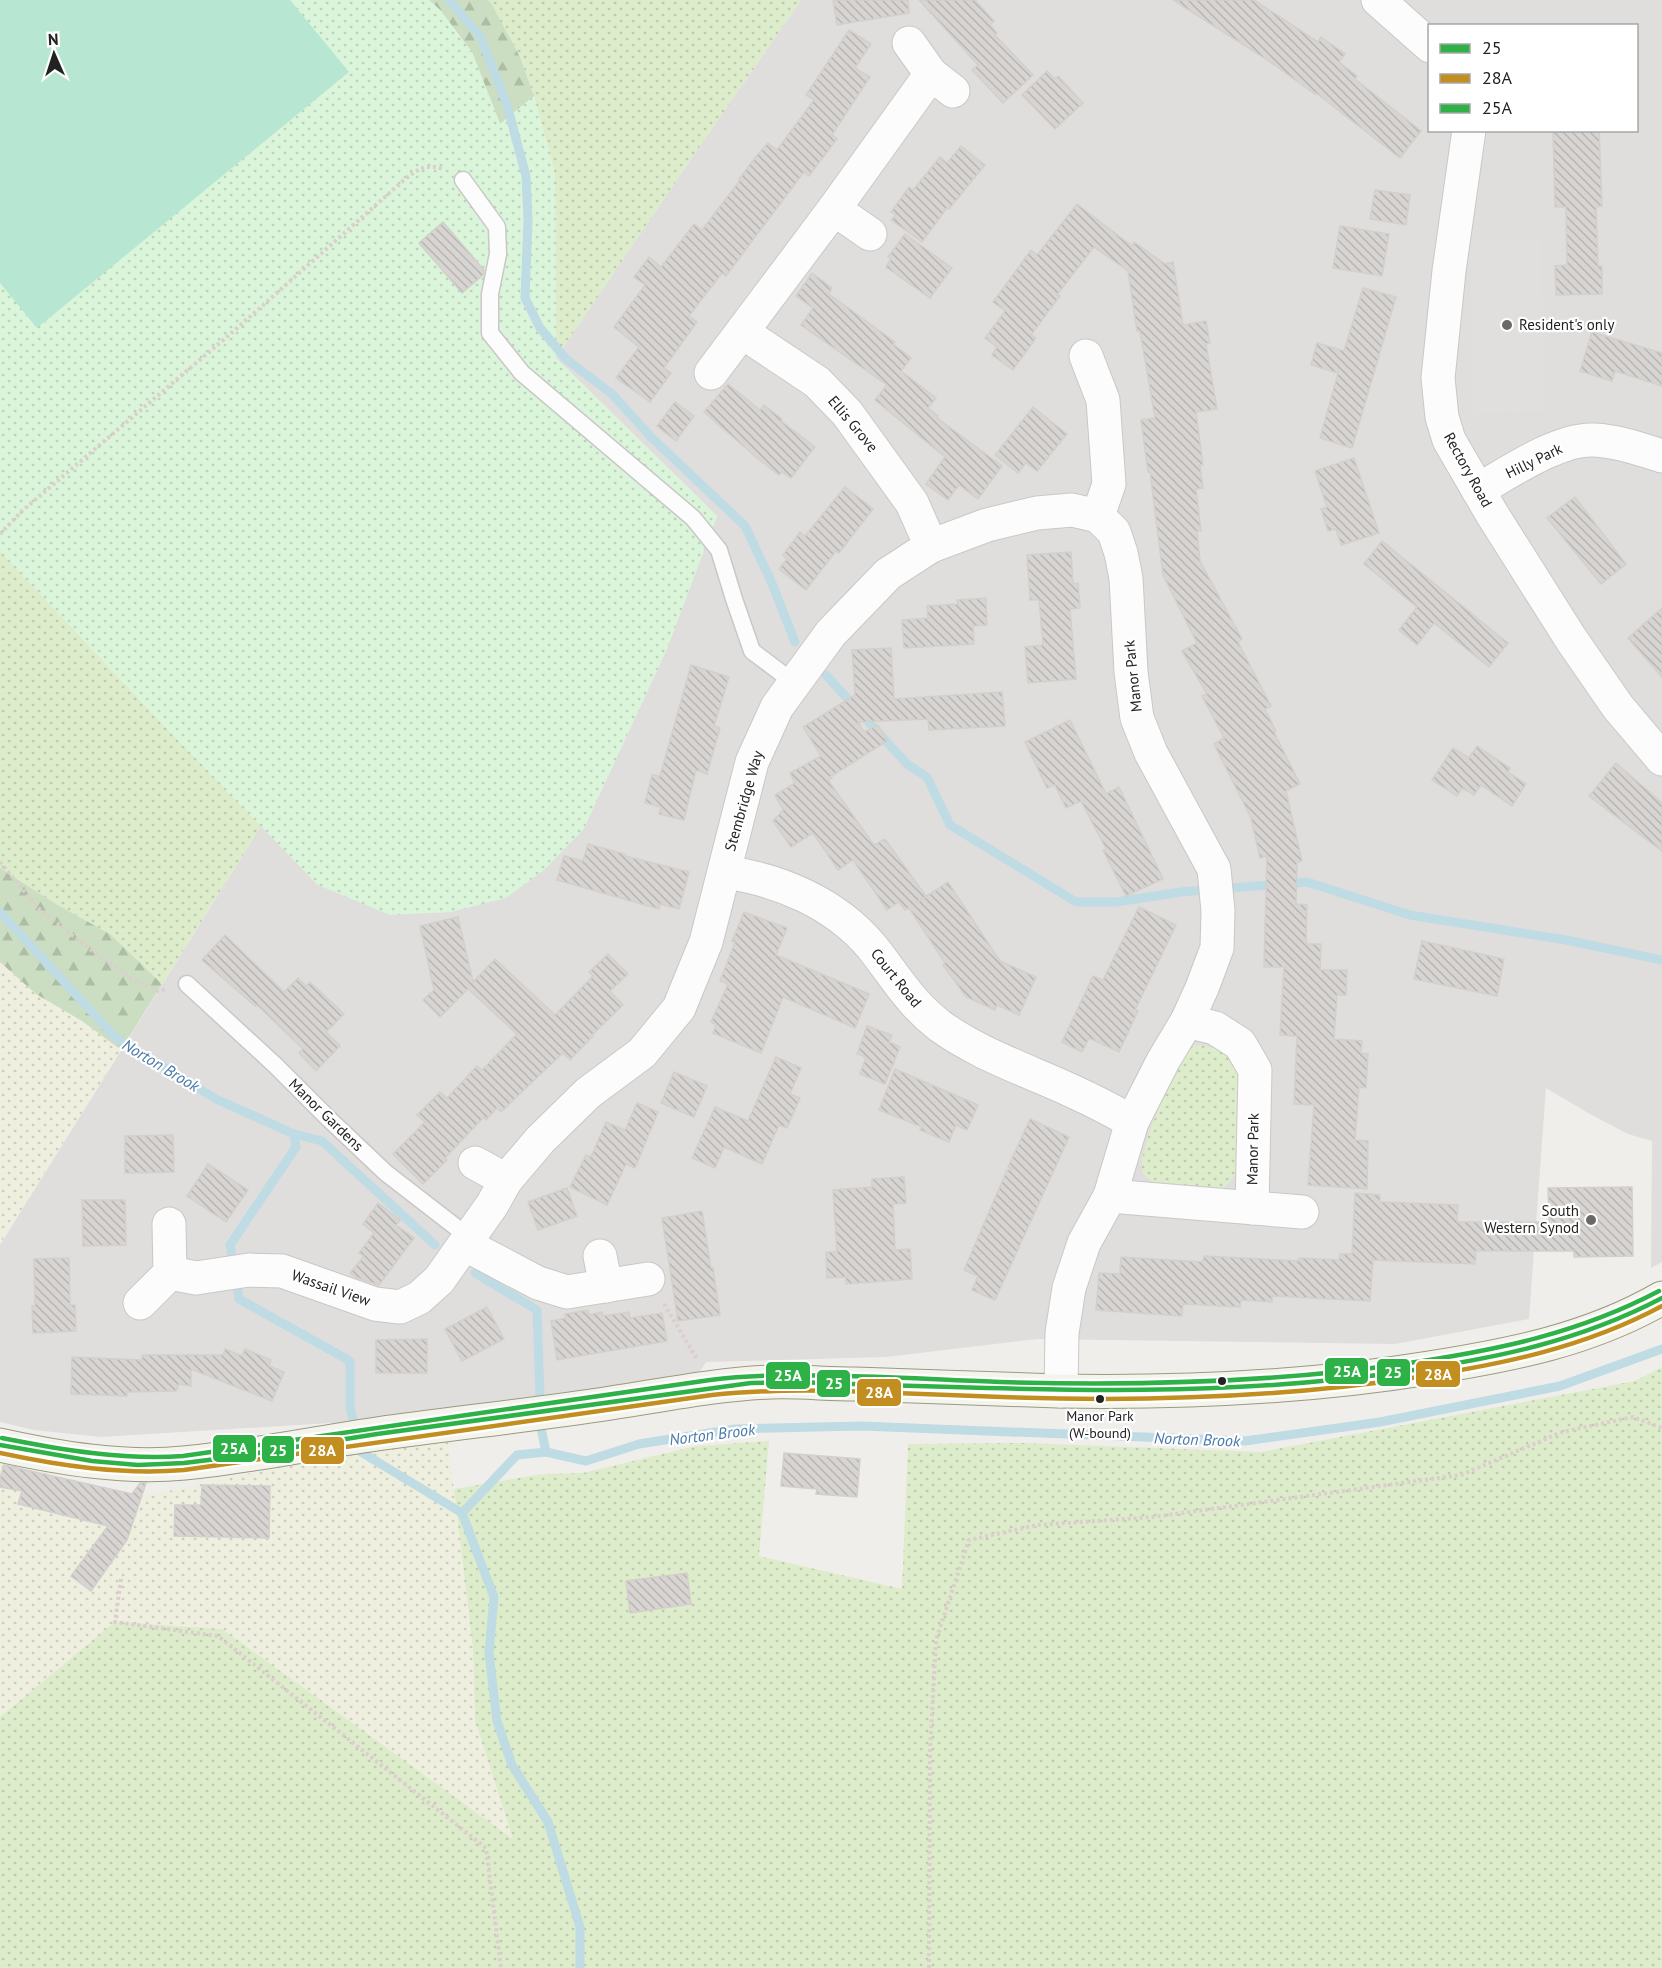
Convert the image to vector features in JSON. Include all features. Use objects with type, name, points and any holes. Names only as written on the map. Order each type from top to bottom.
[{"type":"main road","points":[[0,1445],[80,1460],[115,1463],[181,1463],[705,1389],[770,1382],[1061,1391],[1169,1391],[1300,1384],[1410,1371],[1532,1349],[1596,1330],[1636,1313],[1662,1298]]},
{"type":"street","points":[[1378,0],[1428,44]]},
{"type":"street","points":[[711,373],[834,208],[942,82],[909,43]]},
{"type":"street","name":"Rectory Road","points":[[1469,132],[1449,271],[1438,378],[1442,417],[1449,440],[1571,639],[1618,707],[1662,759]]},
{"type":"street","points":[[834,208],[870,234]]},
{"type":"street","name":"Ellis Grove","points":[[742,332],[817,382],[847,413],[912,503],[931,546]]},
{"type":"street","points":[[1086,356],[1103,400],[1109,484],[1098,516]]},
{"type":"street","name":"Hilly Park","points":[[1478,490],[1563,445],[1592,440],[1624,444],[1662,456]]},
{"type":"street","name":"Stembridge Way","points":[[468,1241],[506,1180],[540,1140],[588,1094],[642,1053],[679,1008],[706,942],[752,762],[777,707],[793,682],[831,633],[888,574],[931,546],[987,525],[1037,513],[1072,510],[1098,516]]},
{"type":"street","name":"Manor Park","points":[[1061,1391],[1062,1333],[1069,1287],[1084,1243],[1110,1197],[1132,1122],[1163,1061],[1187,1021],[1217,948],[1218,911],[1214,869],[1151,753],[1137,718],[1131,672],[1126,578],[1121,552],[1114,532],[1098,516]]},
{"type":"street","name":"Court Road","points":[[725,872],[741,874],[793,889],[817,901],[838,915],[870,945],[910,999],[940,1025],[977,1049],[1075,1092],[1132,1122]]},
{"type":"street","name":"Manor Park","points":[[1187,1021],[1215,1028],[1240,1044],[1255,1070],[1252,1208]]},
{"type":"street","points":[[475,1163],[506,1180]]},
{"type":"street","points":[[1110,1197],[1302,1212]]},
{"type":"street","points":[[140,1303],[170,1273],[169,1224]]},
{"type":"street","points":[[468,1241],[538,1283],[567,1292],[603,1271],[648,1280]]},
{"type":"street","name":"Wassail View","points":[[170,1273],[195,1278],[249,1270],[282,1271],[375,1304],[400,1307],[419,1298],[439,1280],[468,1241]]},
{"type":"lane","points":[[463,180],[497,227],[498,254],[490,294],[490,333],[522,373],[693,518],[719,550],[752,651],[793,682]]},
{"type":"lane","name":"Manor Gardens","points":[[187,984],[387,1173],[468,1241]]},
{"type":"path","points":[[0,534],[22,511],[235,330],[417,169],[434,166],[455,173],[463,180]]},
{"type":"path","points":[[0,862],[38,908],[130,978],[158,991],[187,984]]},
{"type":"path","points":[[648,1280],[699,1363]]},
{"type":"path","points":[[929,1968],[930,1752],[936,1640],[969,1540],[1037,1525],[1153,1517],[1461,1475],[1563,1432],[1633,1418],[1662,1428]]},
{"type":"path","points":[[121,1579],[115,1622],[218,1636],[486,1848],[501,1968]]},
{"type":"shaded area","points":[[801,0],[1662,0],[1662,1262],[1651,1268],[1652,1141],[1628,1134],[1546,1088],[1529,1319],[1395,1344],[1038,1339],[886,1357],[706,1362],[699,1373],[568,1397],[347,1422],[101,1437],[34,1430],[0,1422],[0,1245],[261,826],[318,885],[583,830],[666,651],[717,516],[556,358]]},
{"type":"shaded area","name":"Resident's only","points":[[1541,238],[1545,411],[1473,413],[1470,239]]},
{"type":"green space","points":[[0,0],[429,0],[440,10],[472,52],[500,124],[534,96],[555,174],[556,358],[717,516],[666,651],[583,830],[544,870],[506,898],[451,912],[390,915],[318,885],[0,551]]},
{"type":"green space","points":[[0,0],[290,0],[349,72],[37,328],[0,283]]},
{"type":"green space","points":[[429,0],[487,0],[491,3],[520,57],[534,96],[500,124],[472,52],[440,10]]},
{"type":"green space","points":[[487,0],[801,0],[556,358],[555,174],[534,96],[520,57]]},
{"type":"green space","points":[[0,551],[261,826],[162,984],[110,934],[56,904],[0,868]]},
{"type":"green space","points":[[0,868],[56,904],[110,934],[162,984],[121,1050],[82,1021],[36,994],[0,962]]},
{"type":"green space","points":[[0,962],[36,994],[82,1021],[121,1050],[0,1244]]},
{"type":"green space","points":[[1203,1045],[1230,1056],[1240,1072],[1240,1165],[1224,1188],[1212,1194],[1159,1187],[1145,1176],[1142,1170],[1142,1159],[1149,1133],[1179,1057],[1189,1046]]},
{"type":"green space","points":[[1662,1367],[1662,1968],[0,1968],[0,1717],[115,1622],[222,1629],[513,1839],[475,1720],[473,1648],[454,1489],[542,1474],[583,1473],[696,1446],[769,1441],[759,1556],[902,1589],[908,1444],[1024,1443],[1261,1452],[1635,1381]]},
{"type":"green space","points":[[448,1441],[473,1648],[475,1720],[514,1840],[222,1629],[115,1622],[0,1717],[0,1462],[141,1497],[335,1455]]},
{"type":"building","points":[[833,0],[908,0],[909,13],[837,25]]},
{"type":"building","points":[[919,0],[975,0],[994,21],[990,25],[997,33],[995,35],[1033,75],[1003,103],[972,70],[978,65]]},
{"type":"building","points":[[1173,0],[1254,0],[1318,42],[1321,37],[1345,54],[1339,62],[1357,76],[1355,79],[1421,131],[1400,158],[1316,93]]},
{"type":"building","points":[[849,30],[871,44],[855,68],[870,77],[832,135],[837,139],[809,176],[804,172],[726,276],[722,273],[689,316],[697,322],[664,368],[671,373],[650,402],[616,378],[639,347],[614,327],[645,285],[634,277],[649,257],[661,267],[694,224],[702,230],[768,143],[777,150],[814,100],[806,95]]},
{"type":"building","points":[[1047,71],[1055,79],[1058,76],[1083,103],[1055,129],[1022,95]]},
{"type":"building","points":[[1553,132],[1599,132],[1602,206],[1596,207],[1598,266],[1602,266],[1602,294],[1556,295],[1555,266],[1567,265],[1566,207],[1555,207]]},
{"type":"building","points":[[961,146],[985,165],[949,209],[947,208],[922,242],[891,220],[896,215],[891,212],[909,187],[913,190],[940,157],[947,163]]},
{"type":"building","points":[[1375,190],[1410,195],[1406,225],[1370,219]]},
{"type":"building","points":[[1077,204],[1132,246],[1134,242],[1165,264],[1173,262],[1183,325],[1206,321],[1210,343],[1206,344],[1217,409],[1196,412],[1203,465],[1200,465],[1203,488],[1196,489],[1201,531],[1197,531],[1200,561],[1242,639],[1238,642],[1271,706],[1265,709],[1276,731],[1274,732],[1300,784],[1286,791],[1302,861],[1297,862],[1296,904],[1307,905],[1306,944],[1321,944],[1320,970],[1347,970],[1346,995],[1337,995],[1334,1039],[1362,1041],[1361,1053],[1368,1054],[1366,1088],[1359,1087],[1355,1140],[1368,1141],[1367,1189],[1308,1185],[1314,1105],[1294,1104],[1297,1036],[1280,1035],[1284,967],[1264,967],[1267,856],[1260,858],[1251,818],[1214,744],[1224,738],[1202,696],[1207,694],[1182,651],[1197,643],[1163,575],[1141,420],[1155,418],[1140,331],[1137,331],[1128,271],[1094,247],[1057,295],[1060,296],[1031,335],[1036,338],[1013,370],[992,355],[997,347],[985,338],[1005,311],[993,302],[1031,250],[1037,255]]},
{"type":"building","points":[[443,222],[484,270],[483,275],[462,293],[419,243]]},
{"type":"building","points":[[1340,226],[1389,234],[1382,276],[1333,268]]},
{"type":"building","points":[[905,234],[952,268],[930,298],[886,267],[891,259],[888,257]]},
{"type":"building","points":[[812,273],[832,288],[829,294],[895,342],[893,344],[911,358],[901,371],[936,398],[928,408],[938,416],[937,418],[1002,466],[978,499],[959,485],[948,500],[926,484],[945,457],[875,400],[887,385],[801,325],[813,308],[796,296]]},
{"type":"building","points":[[1363,288],[1396,297],[1352,448],[1320,438],[1338,373],[1311,365],[1317,343],[1344,351]]},
{"type":"building","points":[[1592,332],[1662,353],[1662,386],[1615,371],[1612,381],[1580,371]]},
{"type":"building","points":[[728,384],[760,410],[764,405],[815,447],[791,478],[782,472],[779,475],[704,412]]},
{"type":"building","points":[[675,402],[694,416],[676,441],[657,426]]},
{"type":"building","points":[[1033,407],[1067,434],[1037,471],[1026,463],[1018,473],[995,455]]},
{"type":"building","points":[[1354,458],[1379,533],[1341,545],[1336,529],[1328,531],[1321,509],[1327,507],[1315,471]]},
{"type":"building","points":[[845,487],[873,509],[839,553],[836,551],[806,590],[779,569],[787,559],[783,555],[800,532],[805,536]]},
{"type":"building","points":[[1575,497],[1626,564],[1601,584],[1547,518]]},
{"type":"building","points":[[1382,541],[1508,643],[1489,667],[1434,623],[1417,645],[1399,630],[1417,607],[1364,564]]},
{"type":"building","points":[[1071,552],[1073,584],[1078,583],[1080,608],[1070,609],[1076,679],[1028,683],[1025,647],[1043,645],[1039,600],[1030,600],[1027,555]]},
{"type":"building","points":[[986,598],[987,625],[973,626],[974,644],[904,648],[902,620],[928,618],[927,606],[958,604],[957,600]]},
{"type":"building","points":[[1662,608],[1662,677],[1628,638]]},
{"type":"building","points":[[891,648],[894,699],[1002,692],[1005,726],[929,730],[928,719],[858,722],[864,732],[878,725],[887,741],[828,780],[874,845],[885,839],[926,896],[916,903],[948,882],[1000,961],[1036,977],[1019,1015],[997,1005],[995,1010],[966,997],[943,965],[945,963],[909,908],[905,910],[899,902],[887,910],[853,860],[838,870],[813,833],[791,847],[773,821],[783,810],[775,795],[795,783],[790,773],[821,756],[803,727],[855,695],[852,650]]},
{"type":"building","points":[[691,665],[729,677],[714,726],[720,728],[707,774],[696,770],[684,820],[659,814],[661,807],[645,803],[652,775],[660,776]]},
{"type":"building","points":[[1070,720],[1106,794],[1119,787],[1163,879],[1126,896],[1103,850],[1106,849],[1081,801],[1066,808],[1055,785],[1047,788],[1025,742]]},
{"type":"building","points":[[1477,746],[1510,768],[1508,772],[1526,784],[1512,806],[1481,785],[1474,795],[1462,788],[1457,796],[1432,780],[1453,748],[1469,758]]},
{"type":"building","points":[[1616,763],[1662,803],[1662,851],[1589,796]]},
{"type":"building","points":[[588,844],[689,872],[679,909],[660,904],[659,909],[557,880],[564,856],[583,861]]},
{"type":"building","points":[[1139,907],[1176,925],[1135,1010],[1138,1011],[1119,1052],[1089,1038],[1082,1052],[1062,1042],[1093,976],[1103,980]]},
{"type":"building","points":[[744,912],[787,928],[776,955],[869,994],[855,1028],[783,997],[761,1053],[713,1033],[716,1025],[711,1022],[728,984],[720,981],[735,942],[732,941]]},
{"type":"building","points":[[458,917],[473,982],[495,959],[555,1015],[593,976],[589,972],[608,954],[628,974],[610,991],[623,1005],[570,1060],[563,1053],[501,1112],[497,1108],[486,1120],[484,1117],[423,1184],[393,1154],[425,1122],[417,1115],[440,1092],[447,1098],[477,1066],[482,1070],[517,1034],[468,989],[440,1017],[423,1000],[434,990],[420,926]]},
{"type":"building","points":[[225,935],[284,992],[298,978],[306,986],[310,982],[344,1014],[326,1032],[340,1046],[316,1071],[299,1053],[303,1049],[257,1005],[255,1006],[202,960]]},
{"type":"building","points":[[1422,941],[1504,959],[1497,996],[1414,979]]},
{"type":"building","points":[[867,1026],[892,1035],[889,1042],[900,1047],[885,1084],[860,1074],[866,1057],[857,1054]]},
{"type":"building","points":[[776,1057],[801,1068],[790,1094],[800,1098],[787,1128],[779,1125],[762,1164],[724,1147],[715,1168],[692,1158],[715,1107],[748,1121]]},
{"type":"building","points":[[895,1069],[978,1105],[967,1130],[956,1125],[949,1142],[920,1130],[922,1127],[879,1110]]},
{"type":"building","points":[[674,1072],[707,1086],[694,1117],[661,1103]]},
{"type":"building","points":[[637,1103],[658,1112],[635,1168],[626,1164],[607,1205],[570,1187],[586,1155],[591,1157],[606,1122],[625,1130]]},
{"type":"building","points":[[1030,1119],[1069,1137],[995,1300],[972,1290],[978,1276],[964,1270],[1007,1170],[1014,1169],[1008,1167]]},
{"type":"building","points":[[173,1135],[174,1172],[125,1173],[125,1136]]},
{"type":"building","points":[[208,1164],[248,1190],[226,1222],[187,1196]]},
{"type":"building","points":[[904,1177],[906,1203],[893,1204],[895,1250],[910,1249],[912,1279],[846,1284],[846,1277],[827,1278],[826,1252],[837,1252],[833,1190],[872,1187],[872,1179]]},
{"type":"building","points":[[1632,1187],[1633,1256],[1574,1257],[1574,1251],[1476,1251],[1475,1264],[1373,1260],[1370,1301],[1272,1296],[1272,1302],[1241,1300],[1240,1307],[1183,1304],[1182,1316],[1096,1310],[1099,1273],[1120,1274],[1121,1257],[1203,1262],[1204,1256],[1299,1261],[1299,1258],[1339,1260],[1340,1254],[1352,1254],[1355,1193],[1380,1195],[1380,1202],[1458,1205],[1457,1222],[1549,1222],[1548,1188]]},
{"type":"building","points":[[567,1188],[577,1216],[538,1230],[528,1202]]},
{"type":"building","points":[[82,1200],[125,1200],[126,1245],[83,1246]]},
{"type":"building","points":[[378,1203],[400,1220],[396,1225],[414,1238],[379,1285],[350,1273],[364,1256],[359,1253],[374,1233],[363,1224]]},
{"type":"building","points":[[702,1211],[720,1315],[678,1321],[662,1218]]},
{"type":"building","points":[[69,1258],[70,1305],[75,1305],[76,1331],[33,1333],[34,1259]]},
{"type":"building","points":[[487,1307],[504,1339],[462,1361],[445,1329]]},
{"type":"building","points":[[588,1310],[589,1315],[602,1312],[603,1316],[629,1312],[630,1318],[662,1313],[667,1341],[557,1360],[551,1321],[566,1318],[565,1314]]},
{"type":"building","points":[[427,1339],[427,1373],[376,1373],[376,1340]]},
{"type":"building","points":[[225,1349],[242,1356],[245,1349],[271,1360],[269,1366],[284,1372],[272,1401],[191,1369],[191,1386],[179,1384],[176,1391],[127,1392],[127,1396],[71,1394],[72,1357],[142,1360],[142,1355],[223,1355]]},
{"type":"building","points":[[784,1453],[860,1459],[857,1497],[816,1494],[817,1489],[781,1486]]},
{"type":"building","points":[[4,1465],[132,1494],[140,1483],[146,1483],[127,1540],[91,1591],[71,1576],[108,1526],[18,1504],[22,1491],[0,1487]]},
{"type":"building","points":[[202,1485],[270,1486],[269,1538],[174,1536],[175,1505],[201,1505]]},
{"type":"building","points":[[687,1573],[691,1604],[630,1613],[626,1581]]},
{"type":"waterway","points":[[449,0],[480,36],[507,105],[526,176],[528,220],[525,298],[540,328],[566,359],[612,394],[651,437],[745,526],[771,581],[795,642]]},
{"type":"waterway","points":[[826,675],[907,764],[927,777],[950,825],[1076,902],[1116,902],[1181,892],[1307,882],[1410,915],[1566,940],[1662,960]]},
{"type":"waterway","name":"Norton Brook","points":[[0,912],[116,1038],[216,1099],[294,1134],[296,1147],[230,1245],[233,1260]]},
{"type":"waterway","name":"Norton Brook","points":[[294,1134],[322,1141],[435,1245]]},
{"type":"waterway","name":"Norton Brook","points":[[475,1273],[537,1310],[540,1396]]},
{"type":"waterway","name":"Norton Brook","points":[[237,1286],[239,1299],[350,1361],[350,1408],[356,1431]]},
{"type":"waterway","name":"Norton Brook","points":[[359,1444],[361,1452],[462,1513],[517,1455],[546,1452],[586,1461],[639,1444],[735,1429],[861,1426],[1245,1441],[1380,1422],[1560,1386],[1662,1349]]},
{"type":"waterway","name":"Norton Brook","points":[[541,1428],[546,1452]]},
{"type":"waterway","points":[[462,1513],[494,1597],[489,1653],[497,1721],[512,1765],[548,1822],[580,1927],[580,1968]]},
{"type":"transit line","name":"25A","points":[[2,1438],[92,1453],[137,1457],[183,1456],[744,1377],[777,1375],[884,1377],[1103,1384],[1205,1382],[1307,1375],[1409,1363],[1506,1346],[1599,1318],[1659,1291]]},
{"type":"transit line","name":"25","points":[[0,1445],[92,1461],[138,1465],[184,1463],[751,1383],[792,1382],[1100,1390],[1253,1386],[1330,1380],[1407,1371],[1506,1354],[1600,1326],[1662,1298]]},
{"type":"transit line","name":"28A","points":[[0,1453],[92,1468],[138,1471],[184,1470],[745,1392],[826,1391],[1105,1399],[1207,1397],[1310,1390],[1412,1378],[1509,1361],[1572,1344],[1632,1321],[1662,1306]]},
{"type":"place","name":"Resident's only","points":[[1507,325]]},
{"type":"place","name":"South Western Synod","points":[[1591,1220]]},
{"type":"place","name":"Manor Park (W-bound)","points":[[1100,1399]]}]
